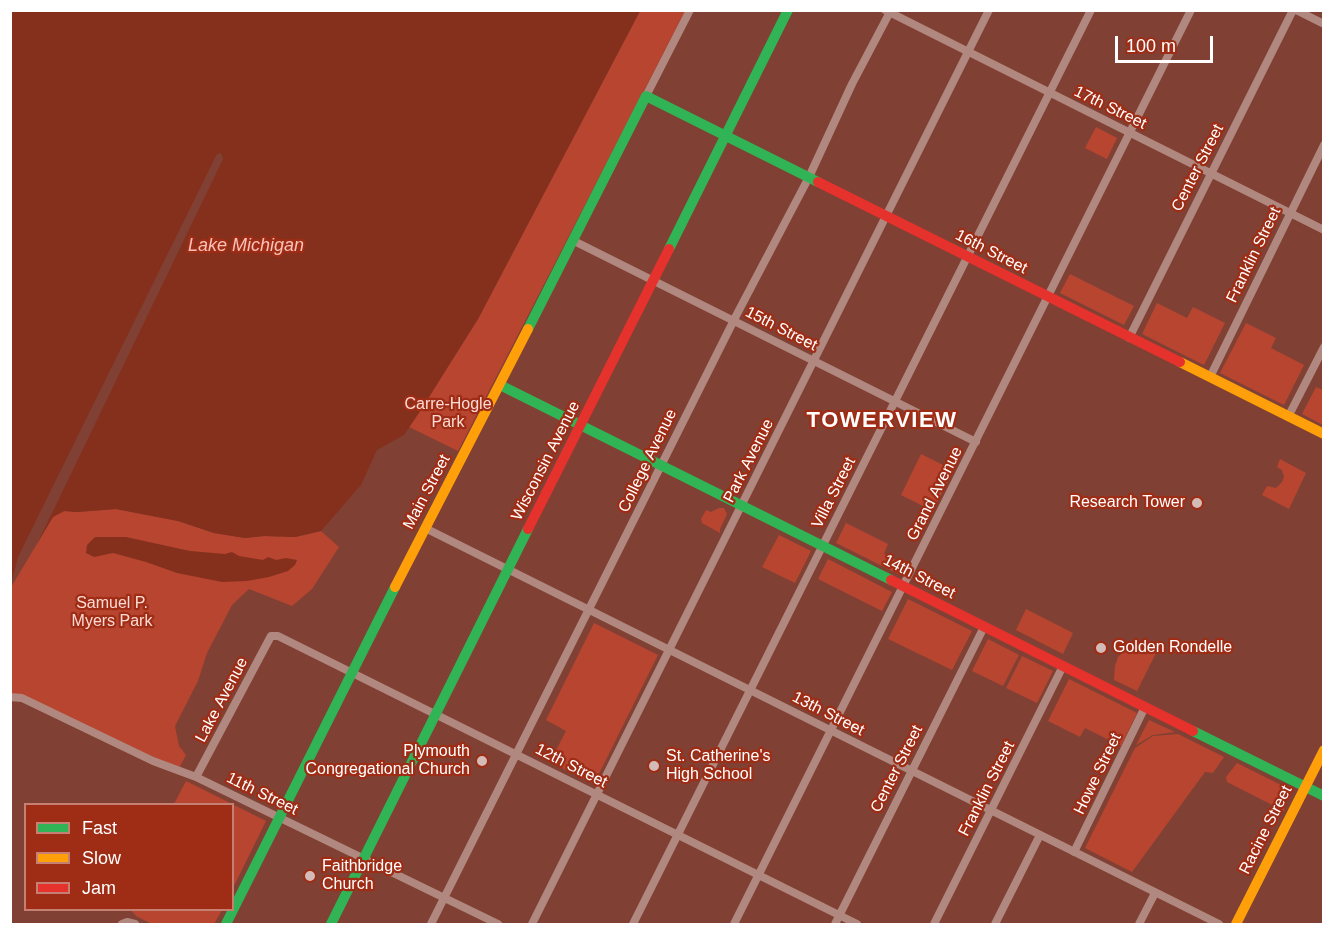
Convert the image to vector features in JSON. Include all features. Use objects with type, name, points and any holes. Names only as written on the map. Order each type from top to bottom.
[{"type":"street","name":"Main Street","points":[[234,908],[690,10]]},
{"type":"street","name":"Wisconsin Avenue","points":[[331,924],[788,10]]},
{"type":"street","name":"Park Avenue","points":[[532,924],[989,10]]},
{"type":"street","name":"Villa Street","points":[[633,924],[1091,10]]},
{"type":"street","name":"Grand Avenue","points":[[734,924],[1191,10]]},
{"type":"street","points":[[1294,10],[1323,24]]},
{"type":"street","name":"Center Street","points":[[1129,338],[1294,10]]},
{"type":"street","name":"17th Street","points":[[889,11],[1323,230]]},
{"type":"street","name":"College Avenue","points":[[431,924],[808,177],[889,11]]},
{"type":"street","name":"16th Street","points":[[646,96],[1323,434]]},
{"type":"street","name":"Franklin Street","points":[[1210,378],[1323,145]]},
{"type":"street","name":"15th Street","points":[[574,241],[976,442]]},
{"type":"street","points":[[1288,417],[1323,347]]},
{"type":"street","name":"14th Street","points":[[500,385],[1323,796]]},
{"type":"street","name":"13th Street","points":[[425,528],[1219,924]]},
{"type":"street","name":"Center Street","points":[[835,924],[984,627]]},
{"type":"street","name":"12th Street","points":[[271,636],[278,636],[857,924]]},
{"type":"street","name":"Lake Avenue","points":[[196,777],[271,636]]},
{"type":"street","name":"Franklin Street","points":[[934,924],[1063,666]]},
{"type":"street","name":"11th Street","points":[[10,697],[22,698],[153,761],[196,777],[498,924]]},
{"type":"street","name":"Howe Street","points":[[1074,852],[1145,707]]},
{"type":"street","name":"Racine Street","points":[[1236,924],[1323,750]]},
{"type":"street","points":[[995,924],[1040,835]]},
{"type":"street","points":[[1139,924],[1155,893]]},
{"type":"street","points":[[124,923],[135,924]]},
{"type":"green space","name":"Carre-Hogle Park","points":[[640,11],[685,11],[458,451],[409,427],[478,319]]},
{"type":"green space","points":[[1096,127],[1117,138],[1107,159],[1085,148]]},
{"type":"green space","points":[[1070,274],[1134,306],[1124,325],[1060,293]]},
{"type":"green space","points":[[1157,303],[1187,318],[1193,307],[1225,323],[1204,365],[1142,334]]},
{"type":"green space","points":[[1246,323],[1276,338],[1271,348],[1304,365],[1284,405],[1220,373]]},
{"type":"green space","points":[[1316,387],[1323,390],[1323,425],[1302,414]]},
{"type":"green space","points":[[921,454],[953,470],[933,511],[901,495]]},
{"type":"green space","points":[[1280,459],[1306,473],[1289,509],[1262,495],[1267,486],[1276,488],[1282,482],[1284,477],[1282,470],[1277,467]]},
{"type":"green space","points":[[724,508],[727,514],[720,533],[702,523],[701,519],[706,510],[711,512]]},
{"type":"green space","name":"Samuel P. Myers Park","points":[[116,509],[178,521],[214,533],[245,538],[295,537],[321,531],[339,547],[312,589],[292,606],[249,589],[232,605],[207,653],[198,681],[175,726],[179,746],[186,755],[178,770],[11,697],[10,586],[23,560],[38,542],[53,517],[64,511]]},
{"type":"green space","points":[[846,523],[888,544],[884,554],[905,565],[900,575],[836,543]]},
{"type":"green space","points":[[779,535],[811,551],[795,583],[762,567]]},
{"type":"green space","points":[[828,559],[892,592],[882,611],[818,579]]},
{"type":"green space","points":[[908,599],[972,631],[952,670],[888,639]]},
{"type":"green space","points":[[1026,609],[1073,633],[1063,654],[1016,630]]},
{"type":"green space","points":[[594,623],[658,655],[594,784],[550,762],[566,731],[546,720]]},
{"type":"green space","points":[[988,639],[1019,655],[1003,686],[972,671]]},
{"type":"green space","points":[[1141,646],[1157,651],[1137,691],[1114,680],[1115,666],[1118,657],[1125,650]]},
{"type":"green space","points":[[1022,656],[1053,671],[1037,703],[1006,688]]},
{"type":"green space","points":[[1069,679],[1137,713],[1121,746],[1085,728],[1080,737],[1048,721]]},
{"type":"green space","points":[[1149,720],[1175,732],[1153,735],[1136,745]]},
{"type":"green space","points":[[1178,734],[1224,757],[1213,773],[1205,772],[1132,872],[1085,848],[1135,748],[1153,736]]},
{"type":"green space","points":[[1237,763],[1281,785],[1286,798],[1284,811],[1227,782],[1226,777]]},
{"type":"green space","points":[[186,781],[230,803],[175,803]]},
{"type":"green space","points":[[234,805],[266,821],[234,886]]},
{"type":"green space","points":[[132,911],[221,911],[214,924],[152,924],[136,916]]},
{"type":"water","name":"Lake Michigan","points":[[11,11],[640,11],[478,319],[404,435],[377,450],[361,485],[321,531],[295,537],[245,538],[214,533],[178,521],[116,509],[64,511],[53,517],[38,542],[23,560],[11,586]]},
{"type":"water","points":[[95,537],[126,537],[190,551],[225,554],[232,552],[239,556],[263,560],[268,557],[276,560],[286,558],[297,560],[288,571],[269,577],[222,582],[177,573],[113,553],[94,557],[86,553],[87,545]]},
{"type":"pier","points":[[221,153],[223,159],[38,542],[10,589],[18,557],[217,154]]},
{"type":"traffic: fast","points":[[669,249],[788,10]]},
{"type":"traffic: fast","points":[[528,329],[646,96],[818,182]]},
{"type":"traffic: fast","points":[[500,385],[891,580]]},
{"type":"traffic: fast","points":[[331,924],[528,529]]},
{"type":"traffic: fast","points":[[234,908],[395,587]]},
{"type":"traffic: fast","points":[[1193,731],[1324,796]]},
{"type":"traffic: fast","points":[[226,924],[233,911]]},
{"type":"traffic: slow","points":[[395,587],[528,329]]},
{"type":"traffic: slow","points":[[1180,362],[1324,434]]},
{"type":"traffic: slow","points":[[1236,924],[1324,750]]},
{"type":"traffic: jam","points":[[818,182],[1180,362]]},
{"type":"traffic: jam","points":[[528,529],[669,249]]},
{"type":"traffic: jam","points":[[891,580],[1193,731]]},
{"type":"place","name":"Research Tower","points":[[1197,503]]},
{"type":"place","name":"Golden Rondelle","points":[[1101,648]]},
{"type":"place","name":"Plymouth Congregational Church","points":[[482,761]]},
{"type":"place","name":"St. Catherine's High School","points":[[654,766]]},
{"type":"place","name":"Faithbridge Church","points":[[310,876]]},
{"type":"district","name":"TOWERVIEW","points":[[882,421]]}]
